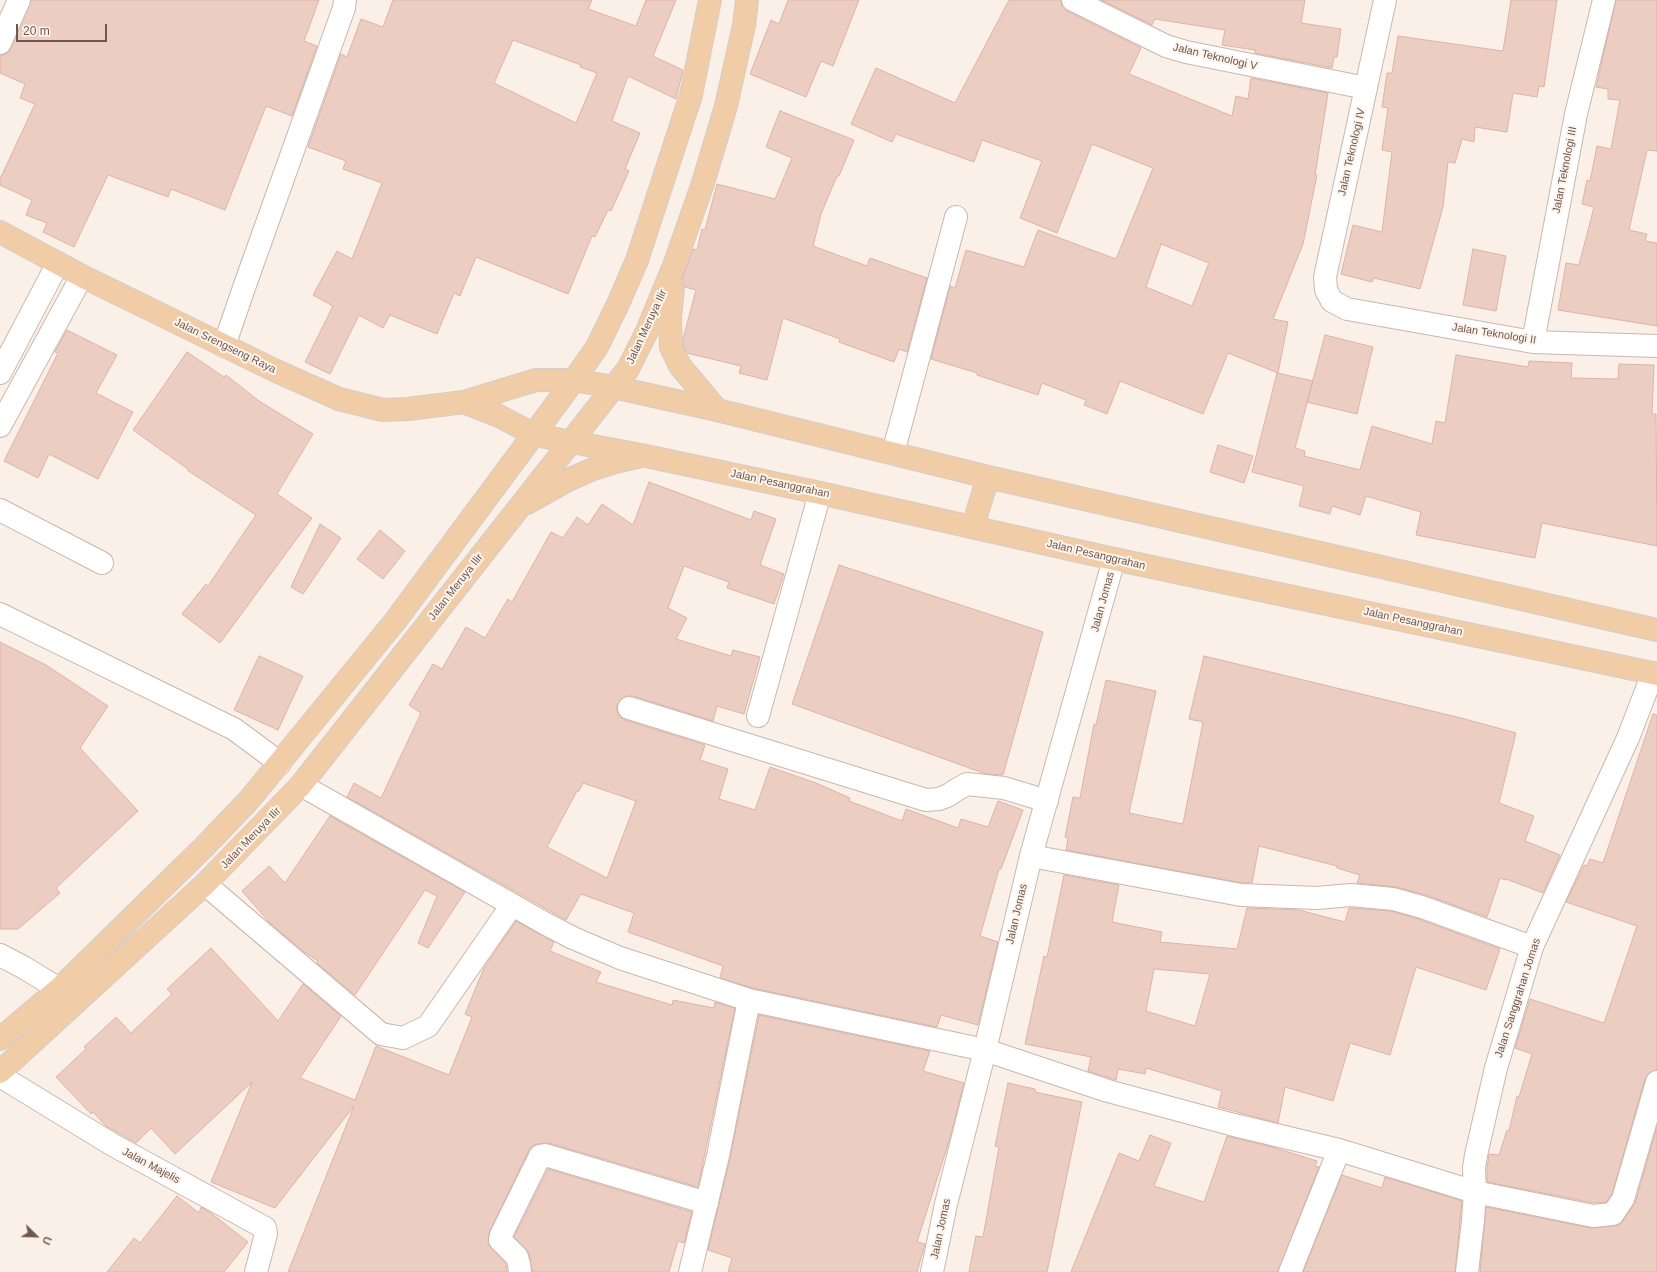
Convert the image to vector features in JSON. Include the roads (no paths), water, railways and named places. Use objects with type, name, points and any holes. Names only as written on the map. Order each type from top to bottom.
[{"type":"main road","points":[[0,1039],[59,989],[205,846],[249,800],[396,620],[535,435],[597,347],[618,304],[636,260],[691,95],[710,0]]},
{"type":"main road","name":"Jalan Meruya Ilir","points":[[0,1072],[204,884],[301,785],[569,442],[628,369],[648,331],[675,263],[703,182],[726,106],[744,25],[747,0]]},
{"type":"main road","name":"Jalan Srengseng Raya","points":[[0,232],[82,276],[224,346],[327,394],[383,410],[408,409],[464,402],[536,380],[574,380]]},
{"type":"main road","points":[[675,263],[670,318],[671,347],[680,366],[717,410]]},
{"type":"main road","points":[[574,380],[717,410],[988,477],[1657,630]]},
{"type":"main road","name":"Jalan Srengseng Raya","points":[[464,402],[499,416],[535,435]]},
{"type":"main road","name":"Jalan Pesanggrahan","points":[[535,435],[646,456],[820,493],[973,526],[1114,559],[1655,674]]},
{"type":"main road","points":[[519,507],[568,480],[593,469],[615,462],[646,456]]},
{"type":"main road","points":[[973,526],[988,477]]},
{"type":"street","points":[[0,43],[19,0]]},
{"type":"street","points":[[224,346],[344,8],[345,0]]},
{"type":"street","name":"Jalan Teknologi V","points":[[1073,0],[1166,46],[1186,52],[1366,88]]},
{"type":"street","name":"Jalan Teknologi IV","points":[[1334,302],[1326,290],[1325,277],[1385,0]]},
{"type":"street","name":"Jalan Teknologi III","points":[[1532,342],[1576,114],[1604,0]]},
{"type":"street","points":[[893,453],[956,217]]},
{"type":"street","points":[[0,373],[58,263]]},
{"type":"street","points":[[0,426],[82,276]]},
{"type":"street","name":"Jalan Teknologi II","points":[[1334,302],[1347,309],[1532,342],[1657,346]]},
{"type":"street","points":[[758,716],[820,493]]},
{"type":"street","points":[[0,510],[102,563]]},
{"type":"street","name":"Jalan Jomas","points":[[932,1272],[946,1204],[985,1050],[1031,856],[1114,559]]},
{"type":"street","points":[[0,614],[234,729],[280,763]]},
{"type":"street","name":"Jalan Sanggrahan Jomas","points":[[1467,1272],[1475,1192],[1474,1168],[1496,1068],[1532,947],[1628,738],[1655,674]]},
{"type":"street","points":[[629,708],[926,800],[939,799],[967,784],[1004,788],[1047,801]]},
{"type":"street","points":[[301,785],[512,905],[573,938],[620,958],[749,1000],[985,1050],[1116,1093],[1234,1125],[1339,1150],[1475,1192],[1593,1216],[1613,1214],[1623,1199],[1657,1082]]},
{"type":"street","points":[[1031,856],[1241,895],[1317,898],[1352,895],[1393,899],[1422,907],[1532,947]]},
{"type":"street","points":[[204,884],[382,1034],[403,1038],[428,1026],[512,905]]},
{"type":"street","points":[[0,955],[24,967],[59,989]]},
{"type":"street","points":[[690,1272],[707,1203],[749,1000]]},
{"type":"street","name":"Jalan Majelis","points":[[0,1076],[113,1145],[265,1228],[266,1234],[256,1272]]},
{"type":"street","points":[[1290,1272],[1339,1150]]},
{"type":"street","points":[[520,1272],[516,1257],[500,1240],[501,1235],[540,1156],[545,1155],[707,1203]]}]
